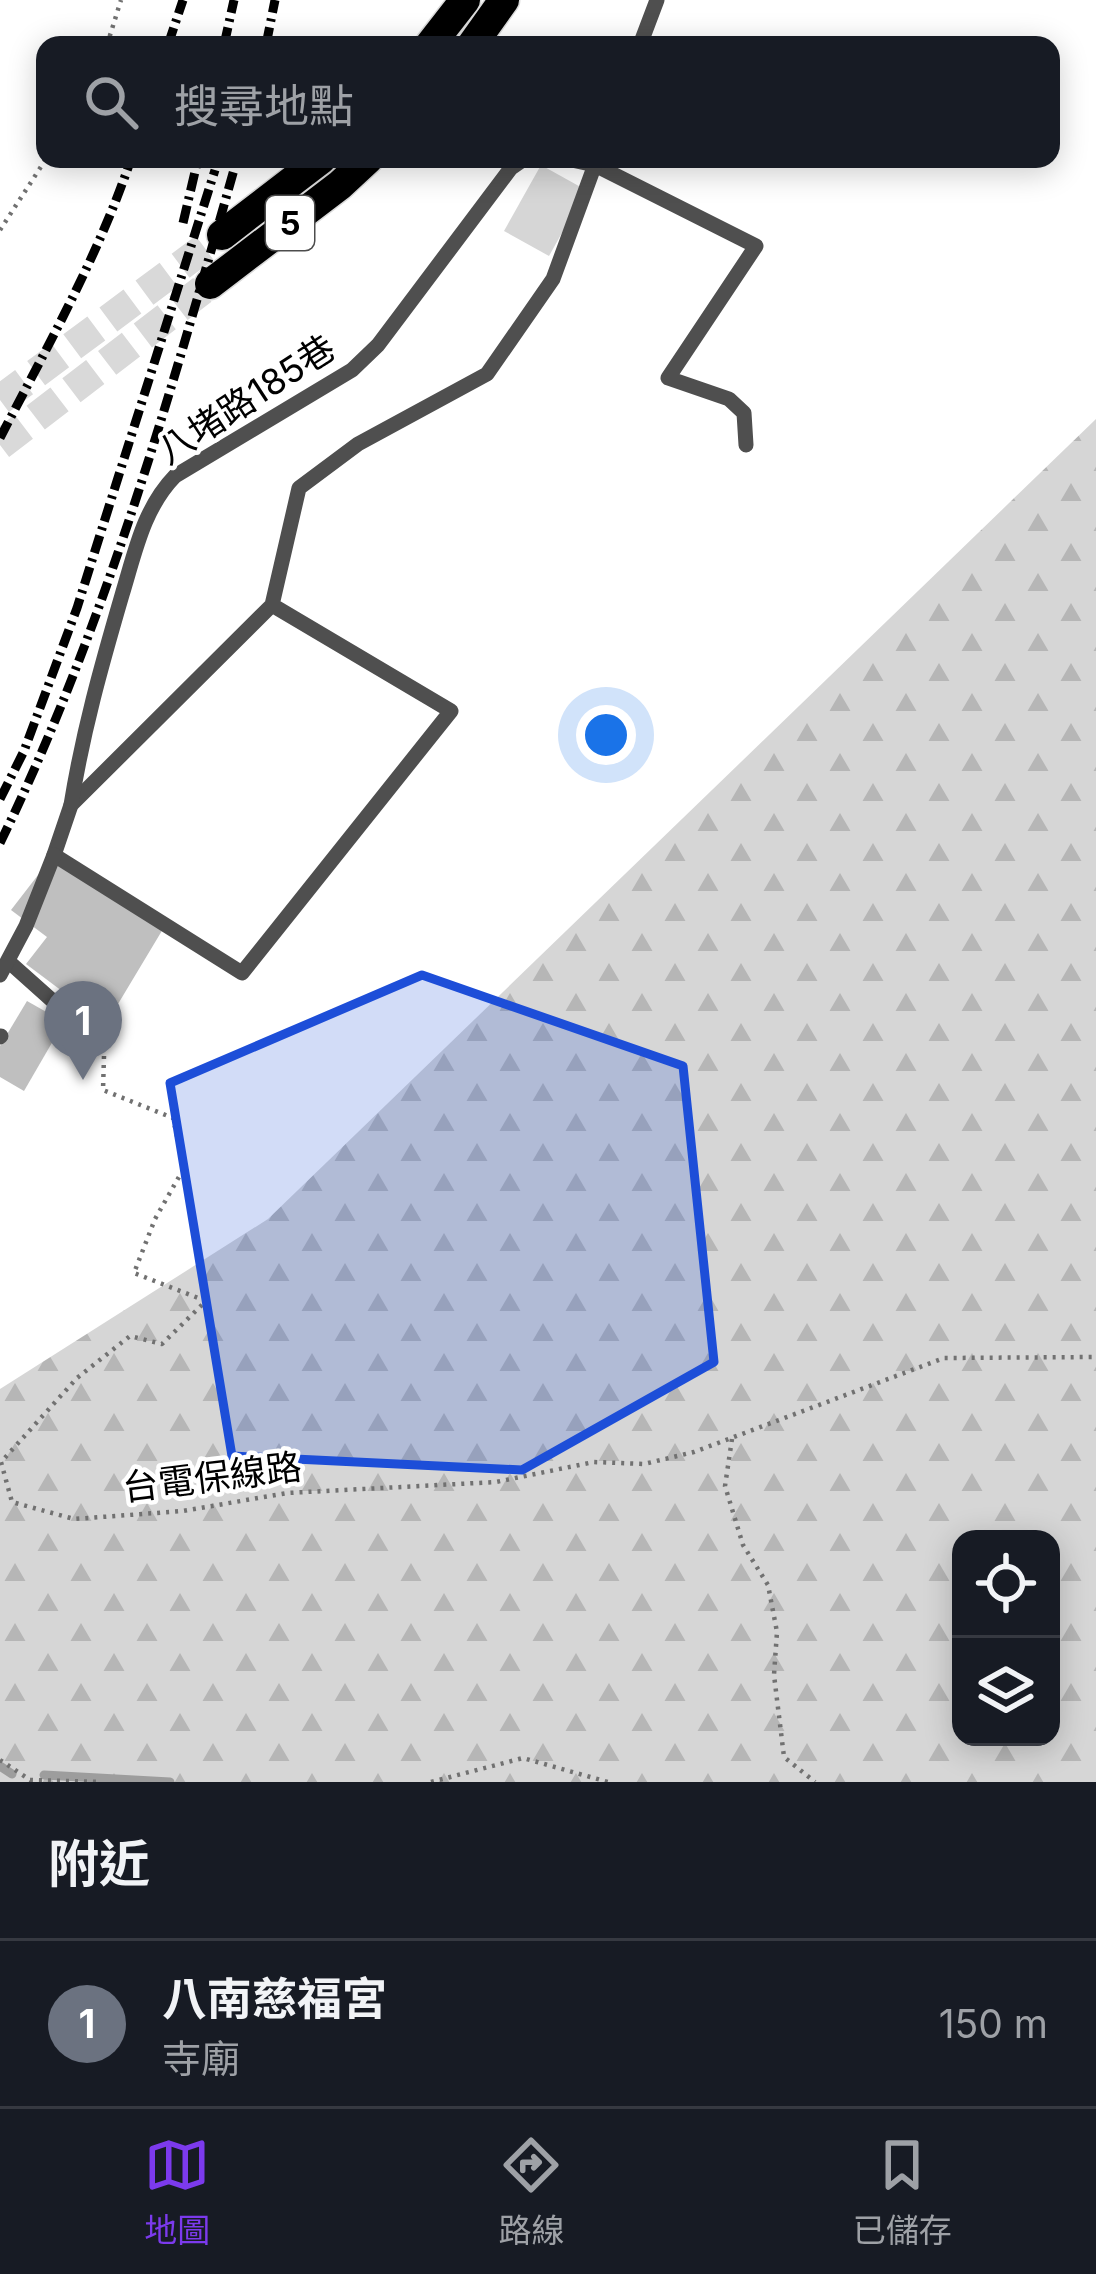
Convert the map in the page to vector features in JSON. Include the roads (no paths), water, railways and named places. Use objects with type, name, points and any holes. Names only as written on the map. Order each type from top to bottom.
[{"type":"main road","points":[[437,36],[465,0]]},
{"type":"main road","points":[[478,36],[504,0]]},
{"type":"main road","name":"5","points":[[222,235],[309,168]]},
{"type":"main road","name":"5","points":[[210,284],[358,168]]},
{"type":"lane","points":[[643,36],[657,0]]},
{"type":"lane","name":"八堵路185巷","points":[[4,968],[71,806],[86,717],[139,540],[159,492],[175,476],[352,370],[378,345],[511,168]]},
{"type":"lane","points":[[54,855],[242,973],[451,711],[272,605],[299,488],[358,444],[488,374],[553,279],[594,168]]},
{"type":"lane","points":[[607,168],[756,246],[668,378],[728,399],[744,413],[746,445]]},
{"type":"lane","name":"八堵路185巷","points":[[71,806],[272,605]]},
{"type":"lane","points":[[4,968],[92,1036]]},
{"type":"waterway","points":[[0,1766],[12,1774]]},
{"type":"waterway","points":[[44,1775],[170,1782]]},
{"type":"tunnel","points":[[0,400],[222,235]]},
{"type":"tunnel","points":[[0,445],[210,284]]},
{"type":"railway","points":[[171,36],[183,0]]},
{"type":"railway","points":[[226,36],[234,0]]},
{"type":"railway","points":[[268,36],[275,0]]},
{"type":"railway","points":[[0,438],[87,266],[128,168]]},
{"type":"railway","points":[[183,223],[196,168]]},
{"type":"railway","points":[[0,843],[72,679],[134,507],[234,168]]},
{"type":"railway","points":[[0,799],[24,751],[77,608],[215,170]]},
{"type":"place","name":"八南慈福宮","points":[[83,1080]]}]
